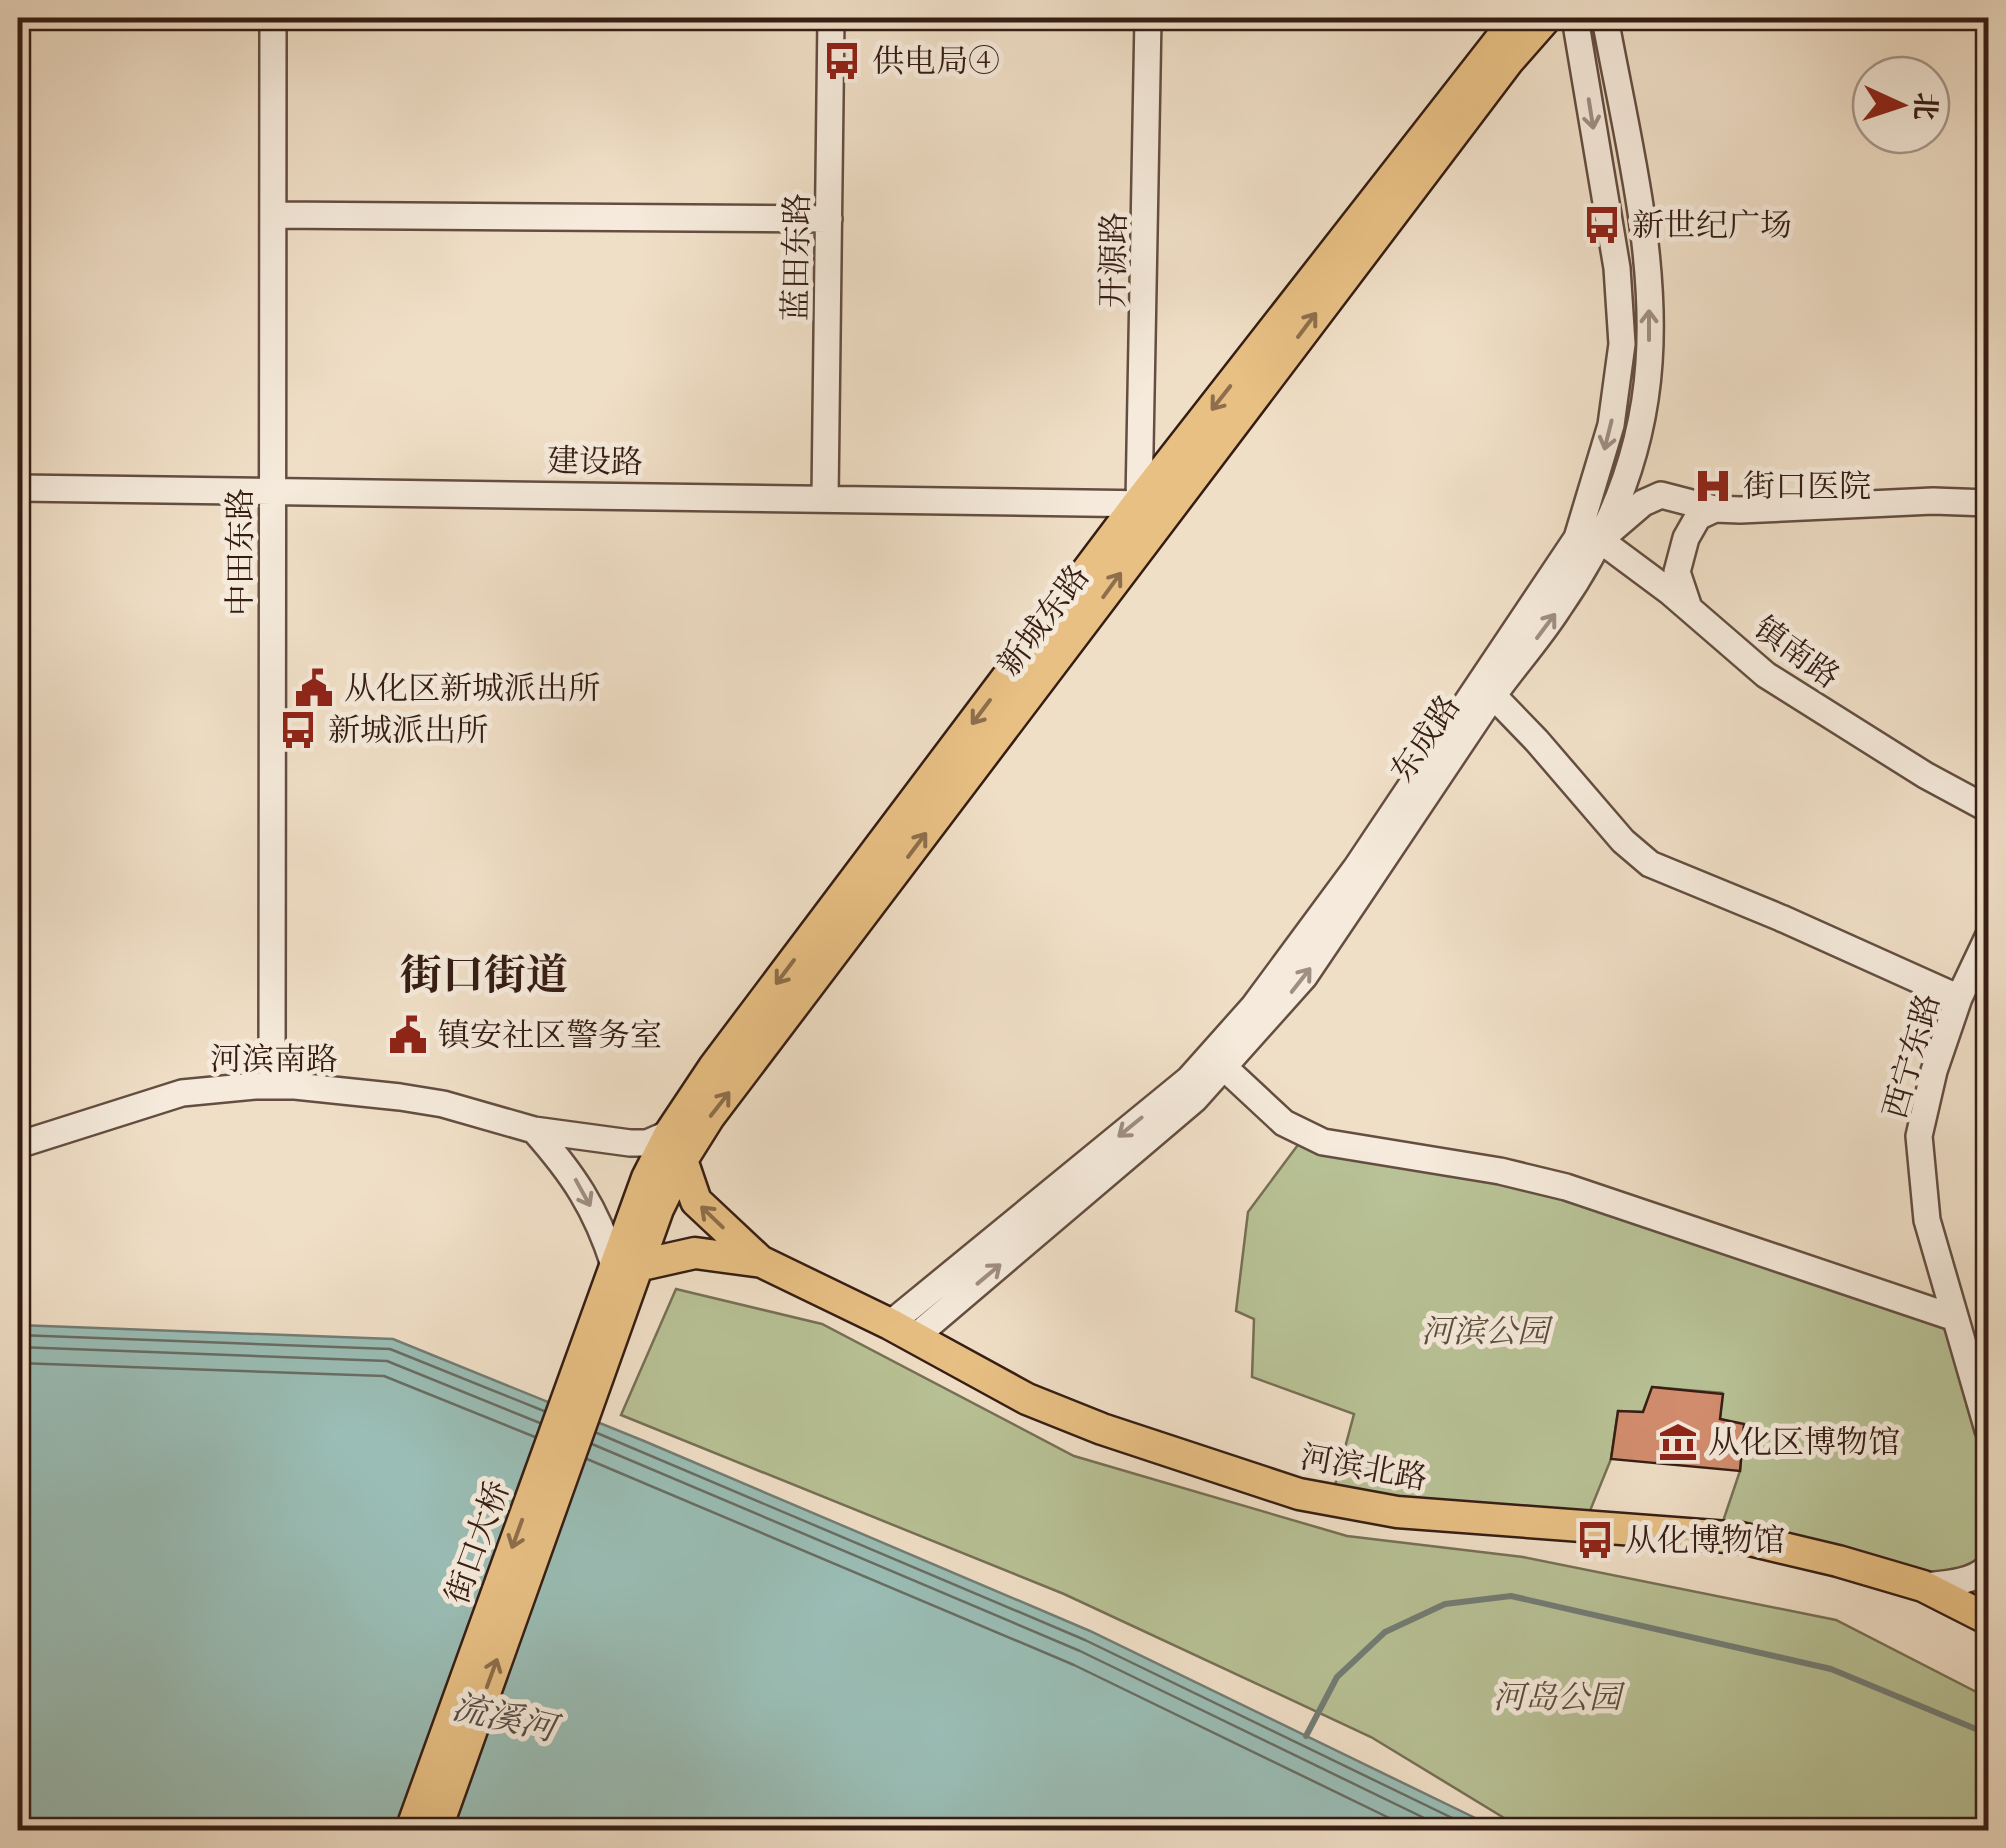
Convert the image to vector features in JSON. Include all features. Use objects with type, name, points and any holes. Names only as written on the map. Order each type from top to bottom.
[{"type":"main road","name":"新城东路","points":[[623,1273],[714,1067],[1140,502],[1517,18]]},
{"type":"main road","name":"新城东路","points":[[676,1146],[709,1117],[1170,506],[1546,18]]},
{"type":"main road","name":"河滨北路","points":[[676,1146],[696,1201],[762,1262],[903,1331],[1027,1399],[1102,1428],[1299,1494],[1397,1512],[1741,1538],[1838,1560],[1924,1586],[1988,1619]]},
{"type":"main road","name":"河滨北路","points":[[623,1273],[695,1253],[762,1262]]},
{"type":"main road","name":"街口大桥","points":[[411,1830],[623,1273]]},
{"type":"main road","name":"街口大桥","points":[[436,1830],[623,1273]]},
{"type":"street","name":"中田东路","points":[[272,1086],[273,18]]},
{"type":"street","name":"蓝田东路","points":[[826,498],[831,18]]},
{"type":"street","name":"开源路","points":[[1140,502],[1148,18]]},
{"type":"street","name":"东成路","points":[[1576,18],[1617,268],[1622,344],[1611,425],[1588,539]]},
{"type":"street","name":"东成路","points":[[903,1331],[1196,1098],[1218,1061],[1304,978],[1487,688],[1556,613],[1588,539],[1636,449],[1644,408],[1650,323],[1644,250],[1605,18]]},
{"type":"street","points":[[273,215],[829,219]]},
{"type":"street","name":"建设路","points":[[18,488],[1140,502],[1170,506]]},
{"type":"street","points":[[1588,539],[1642,503],[1662,495],[1715,508],[1933,500],[1988,503]]},
{"type":"street","points":[[1690,610],[1676,572],[1686,538],[1698,517],[1715,508]]},
{"type":"street","name":"镇南路","points":[[1588,539],[1690,610],[1766,675],[1925,775],[1988,808]]},
{"type":"street","points":[[1487,688],[1624,842],[1650,864],[1960,998]]},
{"type":"street","name":"西宁东路","points":[[1988,937],[1960,998],[1934,1071],[1919,1136],[1928,1220],[1988,1430]]},
{"type":"street","points":[[1218,1061],[1284,1123],[1323,1142],[1500,1171],[1566,1187],[1955,1318]]},
{"type":"street","name":"河滨南路","points":[[18,1145],[182,1093],[272,1086],[355,1091],[443,1104],[534,1130],[676,1146]]},
{"type":"street","points":[[534,1130],[572,1172],[623,1273]]},
{"type":"street","points":[[1924,1586],[1953,1583],[1984,1573],[1988,1567]]},
{"type":"green space","name":"河滨公园","points":[[1306,1134],[1500,1171],[1955,1318],[1988,1429],[1988,1567],[1953,1583],[1718,1536],[1740,1471],[1744,1425],[1720,1419],[1722,1393],[1653,1387],[1643,1412],[1618,1411],[1611,1459],[1583,1528],[1331,1500],[1354,1414],[1252,1377],[1254,1319],[1236,1311],[1248,1212]]},
{"type":"green space","name":"河岛公园","points":[[676,1289],[822,1324],[1074,1456],[1347,1536],[1523,1557],[1836,1620],[1988,1698],[1988,1830],[1524,1830],[1371,1737],[1064,1594],[621,1415]]},
{"type":"water","name":"流溪河","points":[[18,1325],[393,1339],[1090,1631],[1500,1830],[18,1830]]},
{"type":"building","name":"从化区博物馆","points":[[1652,1387],[1723,1394],[1720,1419],[1744,1424],[1740,1471],[1611,1459],[1618,1411],[1643,1412]]},
{"type":"waterway","points":[[1306,1736],[1337,1677],[1385,1632],[1445,1604],[1511,1596],[1831,1669],[1988,1734]]},
{"type":"place","name":"供电局④","points":[[842,61]]},
{"type":"place","name":"新世纪广场","points":[[1602,225]]},
{"type":"place","name":"街口医院","points":[[1713,486]]},
{"type":"place","name":"从化区新城派出所","points":[[314,688]]},
{"type":"place","name":"新城派出所","points":[[298,730]]},
{"type":"place","name":"镇安社区警务室","points":[[408,1035]]},
{"type":"place","name":"从化区博物馆","points":[[1678,1442]]},
{"type":"place","name":"从化博物馆","points":[[1595,1540]]},
{"type":"district","name":"街口街道","points":[[484,974]]}]
